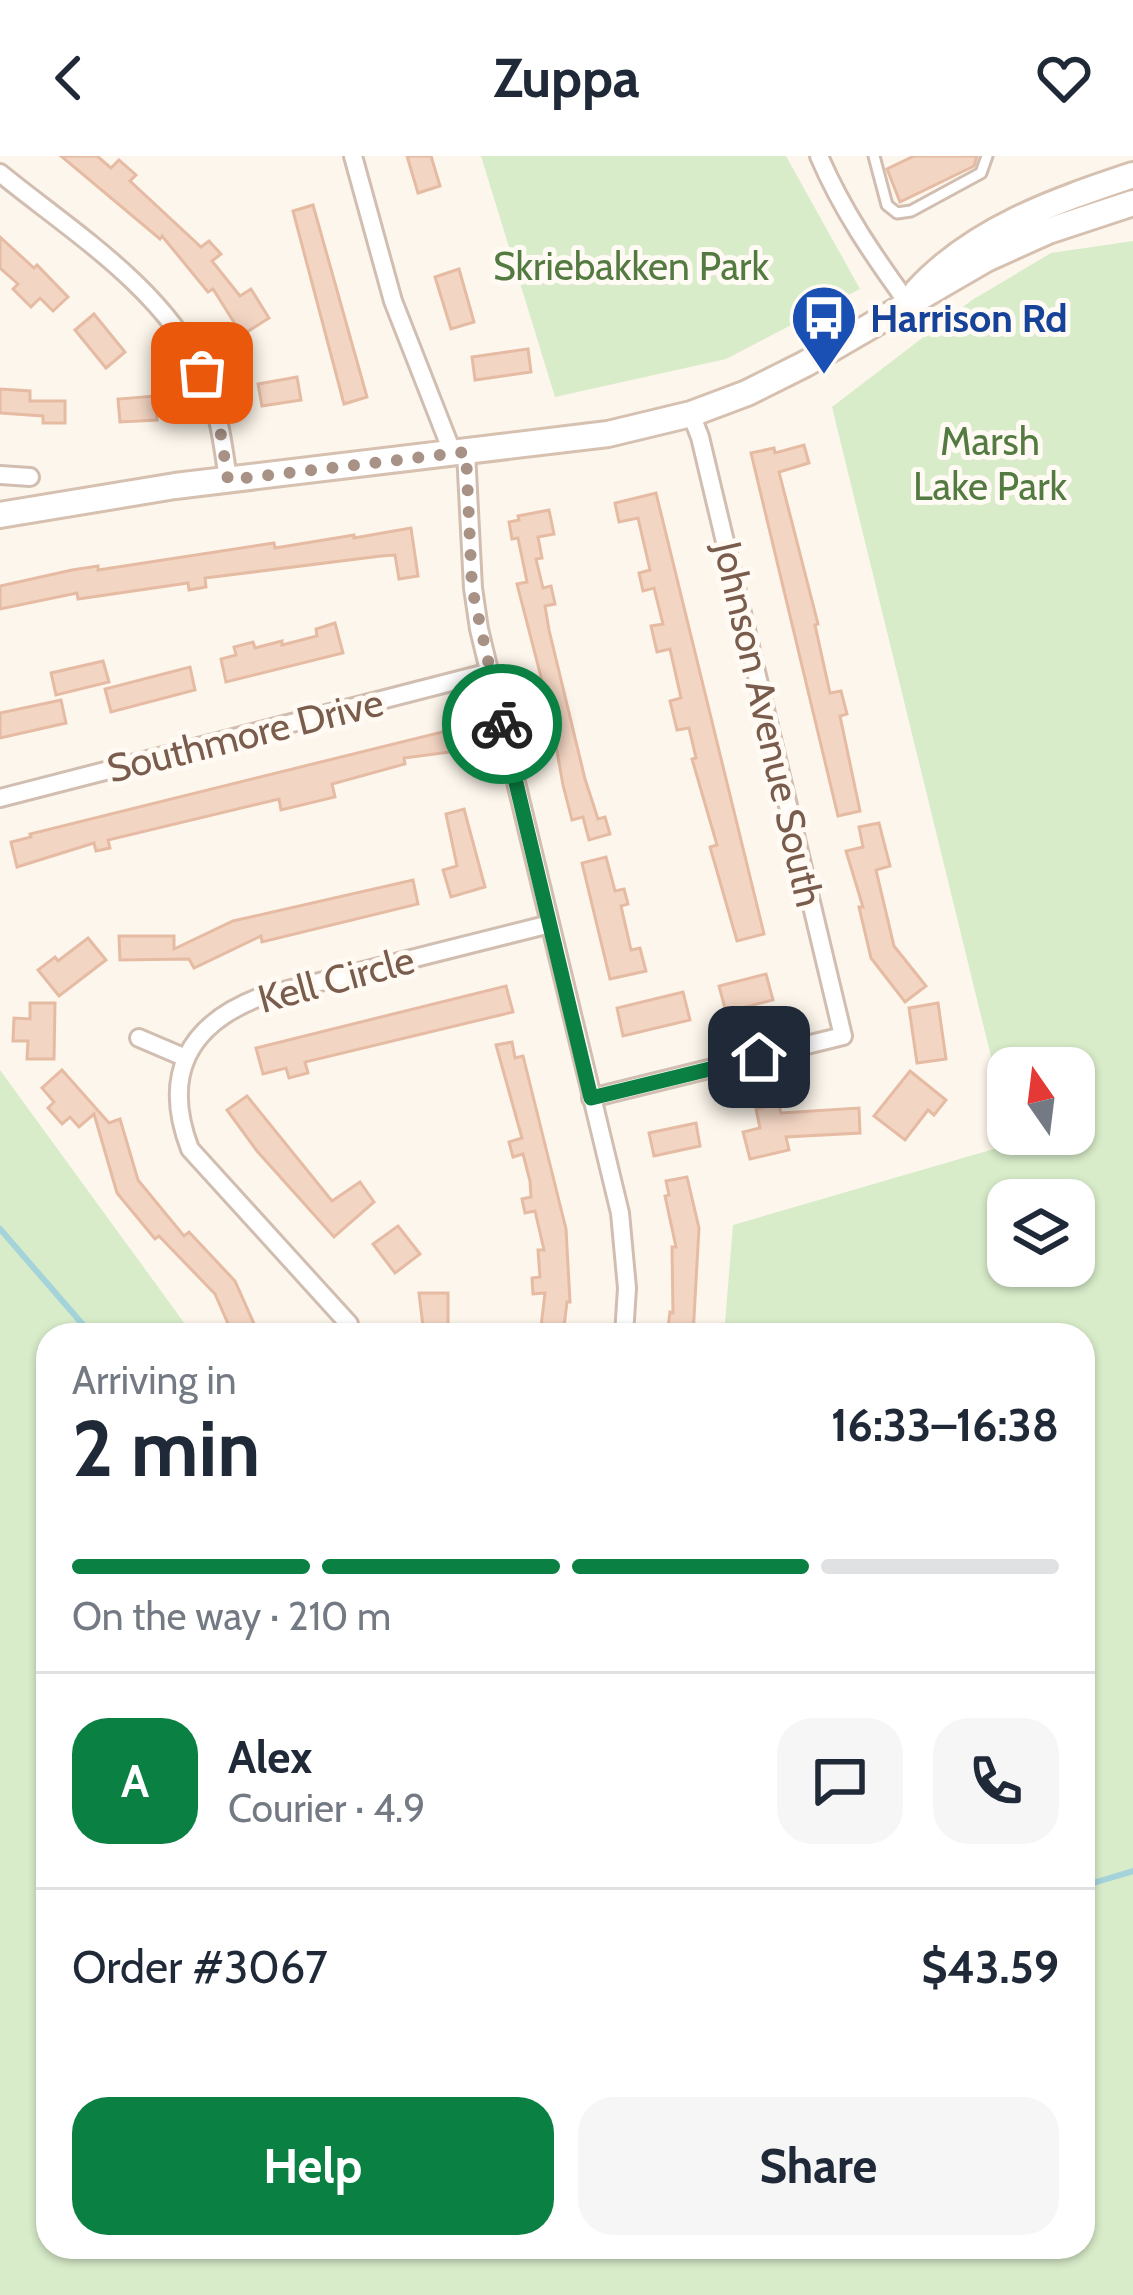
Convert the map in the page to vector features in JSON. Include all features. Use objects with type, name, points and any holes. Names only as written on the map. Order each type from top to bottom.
[{"type":"street","points":[[352,156],[393,301],[459,453],[472,588],[626,1250],[623,1323]]},
{"type":"street","points":[[819,156],[837,198],[907,302]]},
{"type":"street","points":[[0,173],[128,277],[182,337],[217,410],[228,480]]},
{"type":"street","points":[[907,302],[941,265],[994,230],[1069,196],[1133,175]]},
{"type":"street","points":[[0,515],[228,480],[608,434],[691,413],[806,364],[986,259],[1048,231],[1133,203]]},
{"type":"street","name":"Johnson Avenue South","points":[[591,1098],[843,1036],[691,413]]},
{"type":"street","points":[[0,475],[30,477]]},
{"type":"street","name":"Southmore Drive","points":[[0,798],[490,672]]},
{"type":"street","name":"Kell Circle","points":[[186,1058],[210,1022],[260,997],[550,924]]},
{"type":"street","points":[[139,1038],[186,1058],[176,1096],[190,1150],[349,1323]]},
{"type":"lane","points":[[874,156],[887,205],[897,213],[911,211],[981,172],[987,156]]},
{"type":"green space","name":"Skriebakken Park","points":[[481,156],[786,156],[860,289],[726,359],[555,397]]},
{"type":"green space","name":"Marsh Lake Park","points":[[1133,241],[1133,2295],[0,2295],[0,1070],[184,1323],[36,1323],[36,2259],[1095,2259],[1095,1323],[725,1323],[733,1225],[987,1151],[987,1155],[1095,1155],[1095,1047],[989,1047],[832,407],[972,300],[1051,253]]},
{"type":"building","points":[[61,156],[97,156],[111,168],[119,160],[136,175],[130,181],[201,247],[209,241],[221,254],[212,261],[240,296],[251,289],[269,318],[242,335],[213,289],[208,292],[162,236],[160,239]]},
{"type":"building","points":[[407,156],[431,156],[440,186],[418,193]]},
{"type":"building","points":[[914,156],[977,156],[974,166],[900,202],[887,169]]},
{"type":"building","points":[[313,205],[367,397],[344,404],[293,211]]},
{"type":"building","points":[[0,237],[68,297],[53,311],[40,298],[31,307],[13,289],[18,284],[0,268]]},
{"type":"building","points":[[459,269],[474,322],[451,329],[435,277]]},
{"type":"building","points":[[94,314],[125,352],[106,368],[75,330]]},
{"type":"building","points":[[528,349],[531,372],[475,380],[472,357]]},
{"type":"building","points":[[297,377],[301,400],[262,406],[258,384]]},
{"type":"building","points":[[0,389],[30,391],[30,401],[65,401],[65,423],[0,413]]},
{"type":"building","points":[[155,396],[157,420],[120,422],[118,399]]},
{"type":"building","points":[[804,445],[809,463],[779,472],[818,624],[830,693],[841,691],[847,714],[840,716],[860,811],[838,816],[751,453]]},
{"type":"building","points":[[656,493],[764,934],[737,941],[710,847],[717,845],[692,759],[696,758],[689,728],[677,730],[670,701],[681,698],[670,649],[657,652],[651,626],[663,624],[654,588],[643,591],[639,573],[650,570],[638,518],[619,522],[615,503]]},
{"type":"building","points":[[549,510],[554,534],[538,537],[542,558],[536,559],[543,588],[551,586],[555,604],[545,606],[549,630],[585,779],[598,819],[605,817],[610,834],[589,840],[583,817],[572,820],[563,785],[550,712],[517,584],[527,582],[518,538],[512,539],[509,522]]},
{"type":"building","points":[[411,528],[418,576],[399,579],[395,555],[381,556],[205,578],[206,587],[189,590],[188,583],[78,599],[77,593],[0,609],[0,586],[72,570]]},
{"type":"building","points":[[335,623],[343,653],[226,682],[221,659],[236,655],[234,647],[253,642],[255,648],[282,641],[282,645],[317,636],[316,629]]},
{"type":"building","points":[[103,661],[109,682],[56,695],[51,673]]},
{"type":"building","points":[[190,667],[195,690],[111,712],[105,689]]},
{"type":"building","points":[[61,700],[66,723],[0,738],[0,713]]},
{"type":"building","points":[[446,731],[450,752],[404,758],[405,764],[332,784],[335,797],[281,810],[279,799],[108,840],[110,848],[96,851],[94,843],[17,867],[11,842],[30,834]]},
{"type":"building","points":[[464,809],[485,887],[451,897],[443,870],[457,866],[446,814]]},
{"type":"building","points":[[879,823],[890,866],[876,870],[894,946],[926,986],[905,1002],[871,958],[859,907],[863,907],[846,851],[863,847],[859,827]]},
{"type":"building","points":[[606,857],[615,891],[624,889],[628,904],[621,906],[631,950],[640,948],[646,971],[610,979],[582,863]]},
{"type":"building","points":[[413,880],[418,904],[262,942],[261,936],[194,968],[189,959],[120,960],[119,936],[174,936],[174,949],[233,921]]},
{"type":"building","points":[[88,938],[106,960],[59,996],[38,970]]},
{"type":"building","points":[[766,974],[773,1000],[726,1012],[719,986]]},
{"type":"building","points":[[506,986],[513,1012],[305,1062],[308,1073],[289,1078],[286,1068],[263,1074],[256,1048]]},
{"type":"building","points":[[683,992],[690,1020],[623,1036],[617,1008]]},
{"type":"building","points":[[30,1003],[55,1003],[54,1059],[27,1059],[28,1041],[13,1041],[14,1018],[30,1019]]},
{"type":"building","points":[[938,1003],[946,1059],[917,1063],[909,1008]]},
{"type":"building","points":[[512,1042],[515,1058],[523,1056],[566,1229],[570,1302],[564,1323],[541,1323],[545,1293],[533,1294],[532,1278],[540,1277],[538,1250],[544,1250],[535,1211],[525,1213],[522,1199],[531,1197],[530,1181],[523,1154],[513,1157],[509,1142],[522,1138],[496,1045]]},
{"type":"building","points":[[62,1070],[109,1123],[120,1119],[138,1180],[184,1236],[189,1232],[235,1281],[254,1323],[228,1323],[215,1294],[159,1236],[155,1239],[117,1193],[94,1114],[79,1127],[70,1117],[62,1124],[48,1108],[54,1102],[42,1088]]},
{"type":"building","points":[[910,1071],[946,1100],[934,1115],[928,1110],[905,1140],[874,1116]]},
{"type":"building","points":[[247,1096],[332,1201],[360,1182],[374,1202],[334,1237],[227,1110]]},
{"type":"building","points":[[779,1104],[781,1113],[859,1108],[860,1133],[786,1137],[789,1150],[750,1159],[743,1132],[760,1128],[756,1109]]},
{"type":"building","points":[[696,1123],[700,1146],[654,1156],[649,1133]]},
{"type":"building","points":[[687,1177],[699,1228],[694,1323],[669,1323],[673,1313],[672,1247],[676,1247],[666,1181]]},
{"type":"building","points":[[398,1226],[420,1254],[395,1273],[373,1244]]},
{"type":"building","points":[[419,1293],[448,1293],[448,1323],[423,1323]]},
{"type":"waterway","points":[[0,1229],[82,1323]]},
{"type":"waterway","points":[[1095,1882],[1133,1871]]},
{"type":"way so far","points":[[202,373],[217,410],[228,480],[466,452],[472,588],[502,724]]},
{"type":"place","name":"Harrison Rd","points":[[824,377]]},
{"type":"route","points":[[502,724],[591,1098],[759,1057]]}]
